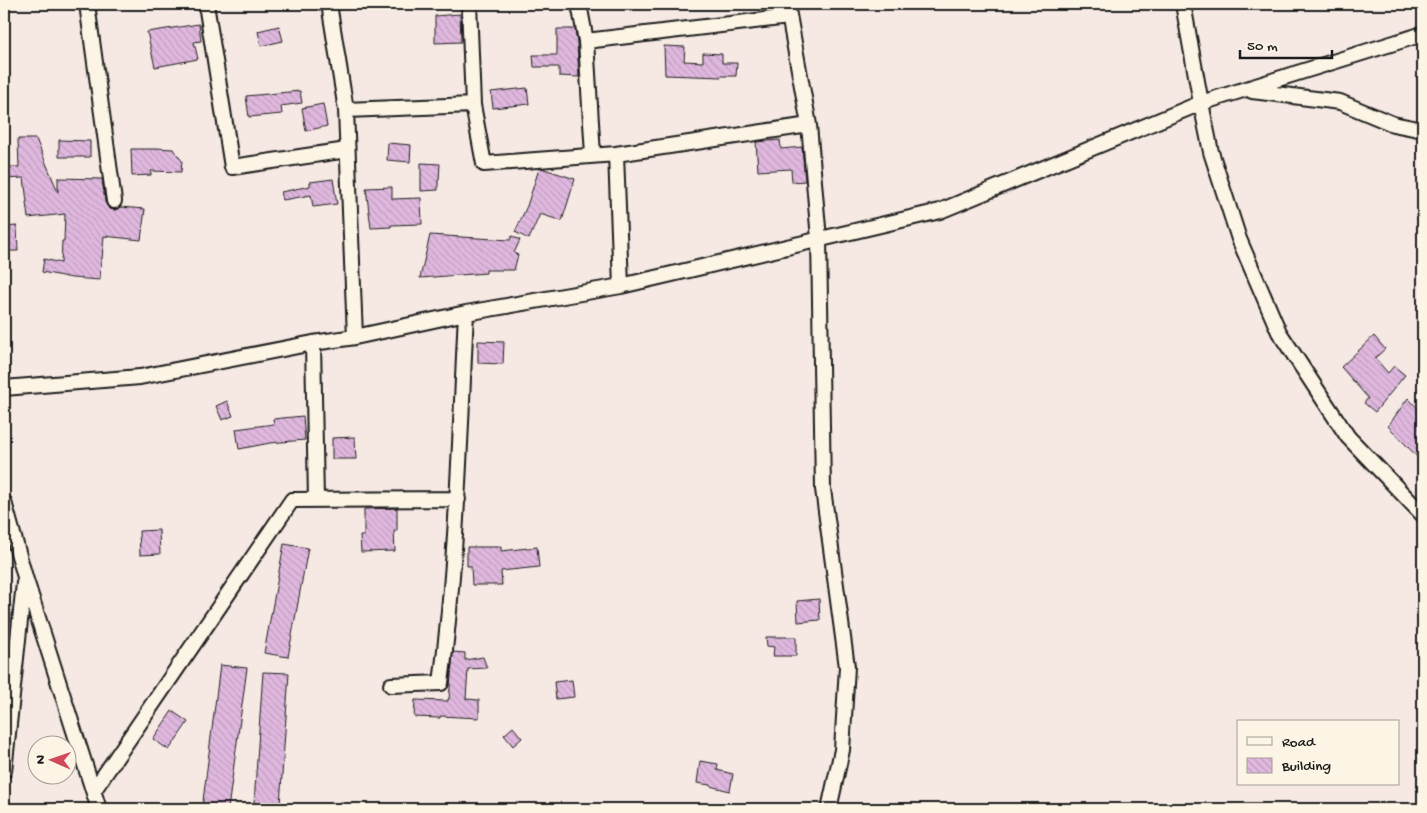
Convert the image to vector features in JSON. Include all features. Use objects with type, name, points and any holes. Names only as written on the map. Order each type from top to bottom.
[{"type":"street","points":[[87,4],[114,202]]},
{"type":"street","points":[[206,4],[232,167],[347,150]]},
{"type":"street","points":[[328,4],[346,110],[355,336]]},
{"type":"street","points":[[469,4],[473,105],[484,164],[616,154],[809,124]]},
{"type":"street","points":[[579,4],[586,41],[593,155]]},
{"type":"street","points":[[1183,4],[1211,152],[1238,239],[1279,332],[1348,437],[1423,515]]},
{"type":"street","points":[[586,41],[788,10],[809,124],[819,239],[823,489],[847,667],[842,750],[829,809]]},
{"type":"street","points":[[4,388],[140,377],[355,336],[466,312],[621,286],[940,211],[1201,104],[1423,34]]},
{"type":"street","points":[[1246,90],[1340,102],[1392,124],[1423,130]]},
{"type":"street","points":[[346,110],[473,105]]},
{"type":"street","points":[[616,154],[621,286]]},
{"type":"street","points":[[391,685],[441,683],[458,498],[466,312]]},
{"type":"street","points":[[313,343],[316,500]]},
{"type":"street","points":[[94,790],[292,500],[458,498]]},
{"type":"street","points":[[4,502],[25,577],[99,809]]},
{"type":"street","points":[[4,771],[25,577]]},
{"type":"building","points":[[460,14],[461,42],[435,43],[435,16]]},
{"type":"building","points":[[199,24],[201,41],[194,42],[198,59],[155,67],[147,32]]},
{"type":"building","points":[[279,26],[283,41],[261,46],[258,31]]},
{"type":"building","points":[[557,29],[575,29],[579,77],[559,76],[559,67],[534,67],[533,55],[557,55]]},
{"type":"building","points":[[664,46],[685,47],[684,61],[703,62],[703,53],[722,54],[722,63],[737,63],[736,76],[665,75]]},
{"type":"building","points":[[527,88],[529,104],[493,108],[491,92]]},
{"type":"building","points":[[300,91],[302,103],[281,106],[282,114],[249,117],[246,96]]},
{"type":"building","points":[[323,104],[327,126],[306,131],[302,108]]},
{"type":"building","points":[[18,139],[36,139],[58,192],[58,178],[102,179],[105,202],[110,209],[116,210],[120,207],[145,209],[141,240],[104,236],[100,280],[72,278],[42,272],[44,259],[61,263],[65,214],[28,218],[24,178],[4,179],[4,167],[19,167]]},
{"type":"building","points":[[59,140],[90,141],[90,157],[59,157]]},
{"type":"building","points":[[780,140],[781,149],[802,147],[805,181],[792,182],[791,169],[758,171],[756,142]]},
{"type":"building","points":[[388,143],[411,145],[410,162],[387,160]]},
{"type":"building","points":[[131,149],[173,149],[182,161],[181,172],[151,171],[151,175],[132,176]]},
{"type":"building","points":[[421,163],[440,164],[438,190],[421,191]]},
{"type":"building","points":[[541,168],[575,179],[562,221],[540,214],[529,239],[515,232]]},
{"type":"building","points":[[333,179],[337,204],[313,207],[311,195],[283,200],[281,192],[310,186],[310,182]]},
{"type":"building","points":[[392,187],[392,199],[421,198],[422,224],[371,228],[366,188]]},
{"type":"building","points":[[17,226],[18,251],[4,251],[4,227]]},
{"type":"building","points":[[430,235],[510,240],[512,236],[520,240],[514,253],[518,255],[514,270],[486,270],[486,273],[420,278]]},
{"type":"building","points":[[1374,336],[1385,349],[1375,358],[1388,373],[1394,366],[1405,375],[1375,412],[1364,403],[1368,398],[1341,367]]},
{"type":"building","points":[[478,341],[504,342],[503,364],[478,363]]},
{"type":"building","points":[[1408,398],[1423,414],[1423,463],[1388,426]]},
{"type":"building","points":[[227,401],[233,416],[222,420],[216,406]]},
{"type":"building","points":[[303,416],[305,440],[270,443],[239,449],[236,429],[274,424],[273,419]]},
{"type":"building","points":[[355,437],[356,459],[332,459],[332,438]]},
{"type":"building","points":[[397,508],[397,531],[394,531],[395,551],[361,552],[360,536],[364,536],[364,509]]},
{"type":"building","points":[[159,530],[160,554],[140,555],[139,531]]},
{"type":"building","points":[[284,544],[308,548],[288,657],[264,653]]},
{"type":"building","points":[[467,547],[501,547],[501,551],[537,547],[539,567],[501,571],[502,585],[472,585],[471,566],[467,566]]},
{"type":"building","points":[[819,599],[820,620],[798,622],[797,601]]},
{"type":"building","points":[[766,637],[796,637],[796,656],[773,656],[774,647],[767,646]]},
{"type":"building","points":[[453,652],[465,653],[465,660],[483,657],[487,668],[468,669],[466,699],[479,700],[479,718],[414,717],[415,700],[448,701]]},
{"type":"building","points":[[220,665],[247,668],[228,809],[202,809]]},
{"type":"building","points":[[263,672],[289,673],[280,805],[254,803]]},
{"type":"building","points":[[572,680],[574,697],[556,699],[554,682]]},
{"type":"building","points":[[172,711],[188,722],[169,750],[153,739]]},
{"type":"building","points":[[513,727],[522,738],[513,746],[504,735]]},
{"type":"building","points":[[700,761],[718,764],[717,770],[733,774],[730,791],[697,783]]}]
